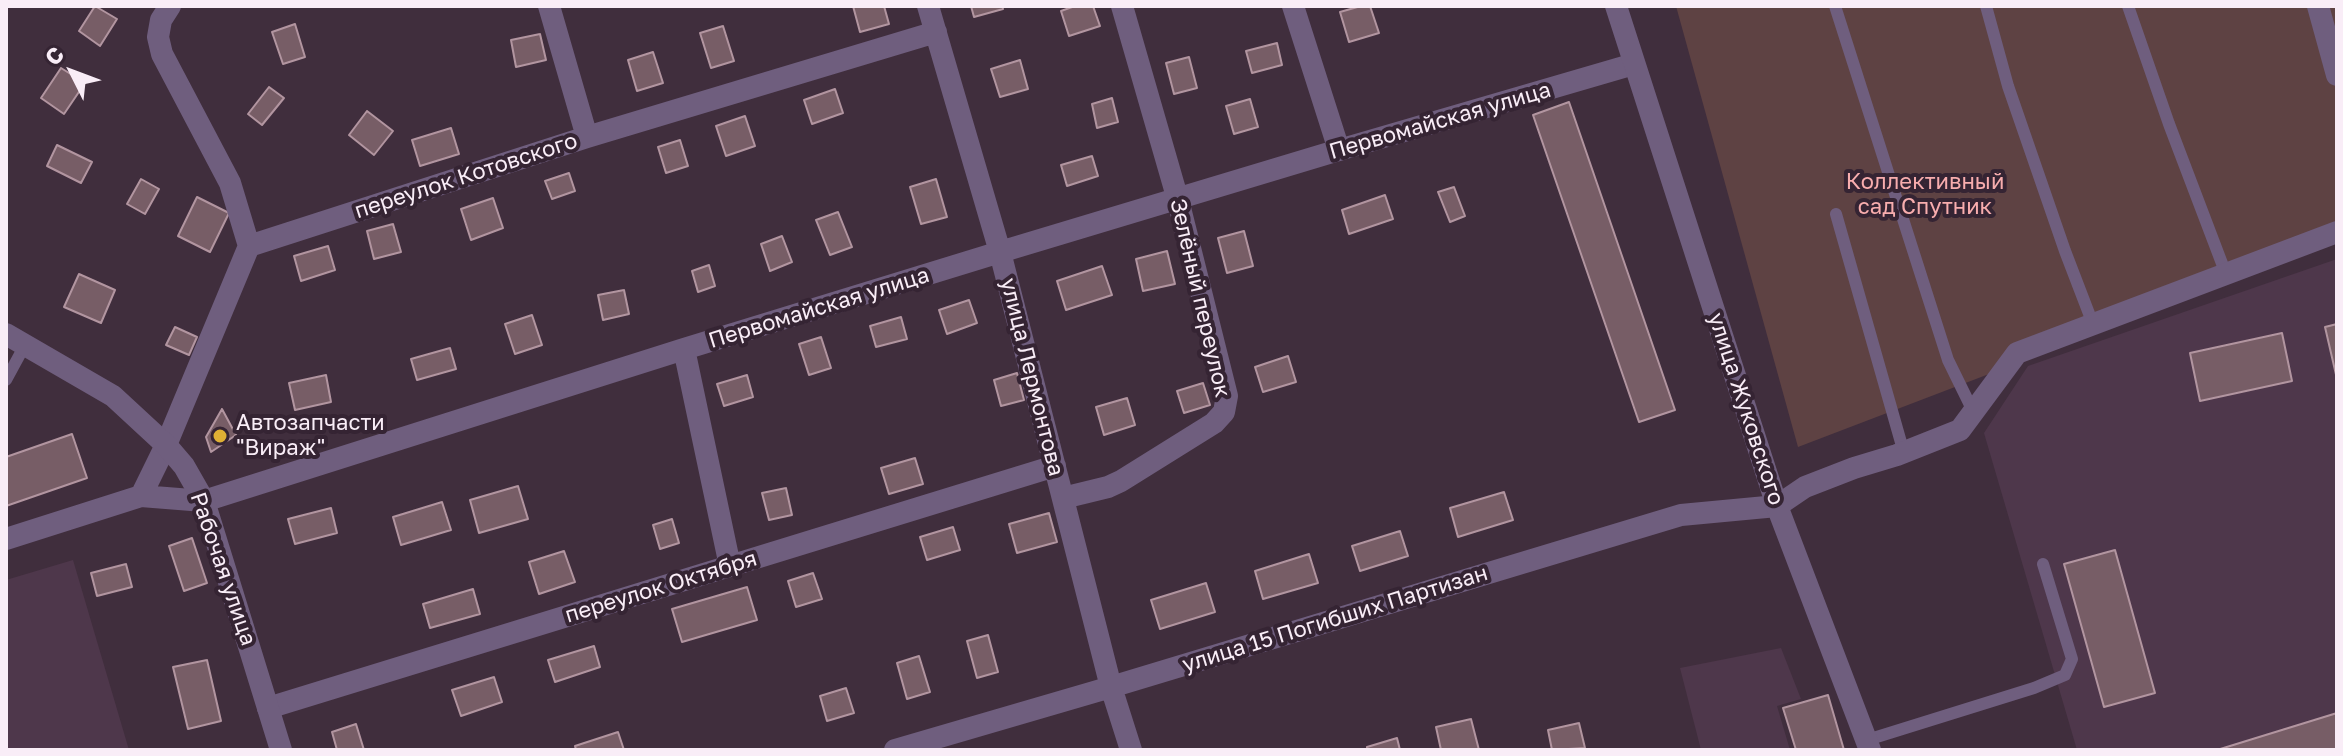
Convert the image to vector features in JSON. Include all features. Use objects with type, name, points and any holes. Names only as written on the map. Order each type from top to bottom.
[{"type":"street","points":[[141,496],[166,445],[249,246],[230,183],[162,54],[158,37],[161,20],[170,6]]},
{"type":"street","points":[[549,6],[587,137]]},
{"type":"street","name":"улица Лермонтова","points":[[928,6],[1000,252],[1111,687],[1131,750]]},
{"type":"street","name":"Зелёный переулок","points":[[1063,498],[1121,481],[1214,423],[1224,412],[1227,396],[1178,200],[1122,6]]},
{"type":"street","points":[[1293,6],[1339,150]]},
{"type":"street","name":"улица Жуковского","points":[[1616,6],[1777,506],[1868,745]]},
{"type":"street","points":[[2318,6],[2337,75]]},
{"type":"street","name":"переулок Котовского","points":[[249,246],[587,137],[936,32]]},
{"type":"street","name":"Первомайская улица","points":[[6,539],[141,496],[204,501],[1000,252],[1634,64]]},
{"type":"street","points":[[1777,506],[1805,487],[1960,430],[2017,353],[2337,232]]},
{"type":"street","name":"Рабочая улица","points":[[16,340],[113,396],[184,466],[204,501],[281,750]]},
{"type":"street","points":[[684,349],[730,566]]},
{"type":"street","name":"переулок Октября","points":[[268,708],[1055,466]]},
{"type":"street","name":"улица 15 Погибших Партизан","points":[[895,750],[1681,515],[1777,506]]},
{"type":"lane","points":[[1835,6],[1948,360],[1973,411]]},
{"type":"lane","points":[[1986,6],[2008,86],[2093,324]]},
{"type":"lane","points":[[2128,6],[2226,274]]},
{"type":"lane","points":[[1836,214],[1904,453]]},
{"type":"lane","points":[[6,380],[16,340]]},
{"type":"lane","points":[[1868,745],[2065,675],[2072,659],[2043,564]]},
{"type":"shaded area","points":[[2337,259],[2337,750],[2077,750],[1984,433],[2028,366]]},
{"type":"shaded area","points":[[73,560],[129,750],[6,750],[6,580]]},
{"type":"shaded area","points":[[1781,648],[1801,699],[1777,706],[1790,750],[1701,750],[1680,668]]},
{"type":"green space","name":"Коллективный сад Спутник","points":[[1676,6],[2337,6],[2337,241],[1798,447]]},
{"type":"building","points":[[95,6],[117,19],[100,46],[79,31]]},
{"type":"building","points":[[853,6],[884,6],[889,24],[860,32]]},
{"type":"building","points":[[971,6],[1002,6],[1003,9],[974,17]]},
{"type":"building","points":[[1075,6],[1093,6],[1100,26],[1069,36],[1061,11]]},
{"type":"building","points":[[1370,6],[1379,33],[1349,42],[1340,12]]},
{"type":"building","points":[[295,24],[305,57],[283,64],[272,32]]},
{"type":"building","points":[[723,26],[734,61],[711,68],[700,33]]},
{"type":"building","points":[[540,34],[546,60],[516,67],[511,40]]},
{"type":"building","points":[[1277,43],[1282,65],[1252,73],[1246,51]]},
{"type":"building","points":[[653,52],[663,83],[637,91],[628,60]]},
{"type":"building","points":[[1189,57],[1197,88],[1174,94],[1166,63]]},
{"type":"building","points":[[1020,60],[1028,89],[1000,97],[991,69]]},
{"type":"building","points":[[61,68],[85,83],[64,114],[41,98]]},
{"type":"building","points":[[269,87],[284,98],[262,125],[248,114]]},
{"type":"building","points":[[835,89],[843,113],[812,124],[804,100]]},
{"type":"building","points":[[1112,98],[1118,122],[1097,128],[1092,104]]},
{"type":"building","points":[[1250,99],[1258,127],[1234,134],[1226,106]]},
{"type":"building","points":[[1569,102],[1675,410],[1639,422],[1533,115]]},
{"type":"building","points":[[367,111],[393,131],[374,155],[349,135]]},
{"type":"building","points":[[745,116],[755,146],[726,156],[716,126]]},
{"type":"building","points":[[451,128],[459,154],[420,166],[412,140]]},
{"type":"building","points":[[680,140],[688,166],[666,173],[658,147]]},
{"type":"building","points":[[57,145],[92,162],[81,183],[47,166]]},
{"type":"building","points":[[1092,156],[1098,176],[1067,186],[1061,165]]},
{"type":"building","points":[[569,173],[575,191],[552,199],[545,181]]},
{"type":"building","points":[[141,179],[159,189],[145,214],[127,204]]},
{"type":"building","points":[[936,179],[947,217],[921,224],[910,187]]},
{"type":"building","points":[[1454,187],[1465,216],[1450,222],[1438,192]]},
{"type":"building","points":[[1385,195],[1393,219],[1349,234],[1342,210]]},
{"type":"building","points":[[197,197],[229,213],[210,252],[178,236]]},
{"type":"building","points":[[493,198],[503,228],[471,240],[461,209]]},
{"type":"building","points":[[838,212],[852,247],[830,255],[816,220]]},
{"type":"building","points":[[393,224],[401,252],[374,259],[367,231]]},
{"type":"building","points":[[1244,231],[1253,266],[1227,273],[1218,238]]},
{"type":"building","points":[[782,236],[792,262],[770,271],[761,244]]},
{"type":"building","points":[[328,246],[335,270],[301,281],[294,256]]},
{"type":"building","points":[[1167,251],[1175,284],[1143,291],[1136,259]]},
{"type":"building","points":[[709,265],[715,286],[698,292],[692,271]]},
{"type":"building","points":[[1102,266],[1112,295],[1066,310],[1057,281]]},
{"type":"building","points":[[79,274],[115,290],[101,323],[64,307]]},
{"type":"building","points":[[624,290],[629,314],[603,320],[598,295]]},
{"type":"building","points":[[969,300],[977,323],[947,334],[939,310]]},
{"type":"building","points":[[532,315],[542,345],[515,354],[505,324]]},
{"type":"building","points":[[901,317],[907,339],[876,347],[870,326]]},
{"type":"building","points":[[2337,324],[2337,379],[2325,327]]},
{"type":"building","points":[[175,327],[197,337],[189,355],[166,345]]},
{"type":"building","points":[[2282,333],[2292,381],[2200,401],[2190,353]]},
{"type":"building","points":[[821,337],[831,368],[809,375],[799,344]]},
{"type":"building","points":[[450,348],[456,369],[417,380],[411,359]]},
{"type":"building","points":[[1288,356],[1296,382],[1263,392],[1255,367]]},
{"type":"building","points":[[1017,373],[1024,400],[1001,406],[994,380]]},
{"type":"building","points":[[326,375],[331,402],[295,410],[289,383]]},
{"type":"building","points":[[747,375],[753,397],[724,406],[717,384]]},
{"type":"building","points":[[1203,383],[1210,405],[1184,413],[1177,391]]},
{"type":"building","points":[[1127,398],[1135,425],[1104,435],[1096,407]]},
{"type":"building","points":[[222,409],[236,435],[211,452],[206,437]]},
{"type":"building","points":[[72,434],[87,478],[6,506],[6,457]]},
{"type":"building","points":[[915,458],[923,484],[889,494],[881,468]]},
{"type":"building","points":[[518,486],[528,519],[479,533],[470,500]]},
{"type":"building","points":[[786,488],[792,515],[769,520],[762,493]]},
{"type":"building","points":[[1504,492],[1513,520],[1458,537],[1450,508]]},
{"type":"building","points":[[442,502],[451,530],[401,545],[393,517]]},
{"type":"building","points":[[331,508],[337,533],[295,544],[288,519]]},
{"type":"building","points":[[1049,513],[1057,542],[1017,553],[1009,524]]},
{"type":"building","points":[[672,519],[679,543],[660,549],[653,525]]},
{"type":"building","points":[[953,527],[960,550],[927,560],[920,537]]},
{"type":"building","points":[[1400,531],[1408,556],[1360,571],[1352,546]]},
{"type":"building","points":[[192,538],[207,583],[184,591],[169,546]]},
{"type":"building","points":[[2115,550],[2155,693],[2104,707],[2064,564]]},
{"type":"building","points":[[564,551],[575,582],[539,594],[529,562]]},
{"type":"building","points":[[1309,554],[1318,583],[1263,599],[1255,571]]},
{"type":"building","points":[[126,564],[132,587],[97,596],[91,573]]},
{"type":"building","points":[[813,573],[822,599],[796,607],[788,581]]},
{"type":"building","points":[[1206,583],[1215,612],[1160,629],[1151,600]]},
{"type":"building","points":[[747,587],[757,620],[682,642],[672,609]]},
{"type":"building","points":[[473,589],[480,614],[430,628],[423,604]]},
{"type":"building","points":[[988,635],[998,672],[977,678],[967,641]]},
{"type":"building","points":[[594,646],[600,667],[555,682],[548,660]]},
{"type":"building","points":[[919,656],[930,692],[907,699],[897,663]]},
{"type":"building","points":[[207,660],[221,721],[188,729],[173,667]]},
{"type":"building","points":[[494,677],[502,702],[461,716],[452,690]]},
{"type":"building","points":[[846,688],[854,713],[827,721],[820,696]]},
{"type":"building","points":[[1828,695],[1844,750],[1796,750],[1783,708]]},
{"type":"building","points":[[2337,713],[2337,750],[2217,750]]},
{"type":"building","points":[[1471,719],[1479,750],[1441,750],[1436,727]]},
{"type":"building","points":[[1579,723],[1585,748],[1552,750],[1548,730]]},
{"type":"building","points":[[356,724],[364,750],[337,750],[332,732]]},
{"type":"building","points":[[618,732],[624,750],[576,750],[575,746]]},
{"type":"building","points":[[1397,738],[1400,750],[1367,750],[1367,747]]},
{"type":"place","name":"Автозапчасти \"Вираж\"","points":[[220,436]]}]
